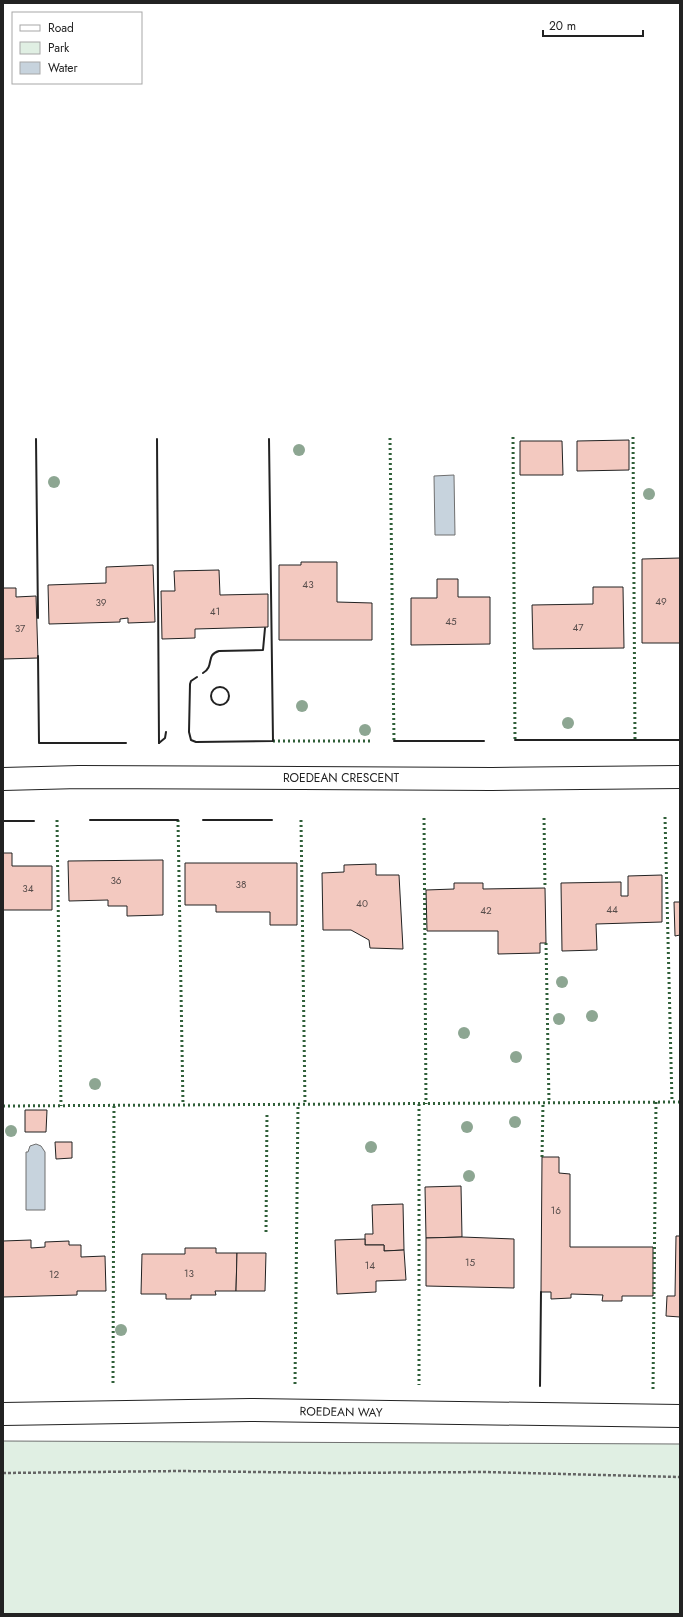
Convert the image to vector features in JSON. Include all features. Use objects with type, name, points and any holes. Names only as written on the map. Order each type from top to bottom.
[{"type":"street","name":"ROEDEAN CRESCENT","points":[[3,779],[79,777],[492,779],[680,778]]},
{"type":"street","name":"ROEDEAN WAY","points":[[3,1414],[250,1410],[680,1416]]},
{"type":"path","points":[[3,1473],[181,1471],[326,1473],[485,1472],[680,1477]]},
{"type":"green space","points":[[3,1441],[680,1444],[680,1614],[3,1614]]},
{"type":"water","points":[[454,475],[455,535],[435,535],[434,476]]},
{"type":"water","points":[[36,1144],[41,1146],[45,1152],[45,1210],[26,1210],[26,1152],[28,1152],[30,1146]]},
{"type":"building","points":[[629,440],[629,470],[577,471],[577,441]]},
{"type":"building","points":[[520,441],[562,441],[563,475],[520,475]]},
{"type":"building","points":[[680,558],[680,643],[642,643],[642,559]]},
{"type":"building","points":[[301,562],[337,562],[337,602],[372,603],[372,640],[279,640],[279,565],[301,565]]},
{"type":"building","points":[[153,565],[155,622],[128,623],[128,618],[120,619],[120,622],[49,624],[48,585],[106,583],[106,567]]},
{"type":"building","points":[[219,570],[220,595],[268,594],[268,627],[195,629],[195,638],[162,639],[161,591],[175,591],[174,571]]},
{"type":"building","points":[[437,579],[458,579],[458,597],[490,597],[490,644],[411,645],[411,598],[437,598]]},
{"type":"building","points":[[593,587],[623,587],[624,648],[533,649],[532,605],[593,604]]},
{"type":"building","points":[[3,588],[16,588],[16,597],[36,596],[38,658],[3,659]]},
{"type":"building","points":[[3,853],[12,853],[12,866],[52,866],[52,910],[3,910]]},
{"type":"building","points":[[163,860],[163,915],[127,916],[127,906],[108,906],[108,900],[69,901],[68,861]]},
{"type":"building","points":[[185,863],[297,863],[297,925],[270,925],[270,912],[216,912],[216,905],[185,905]]},
{"type":"building","points":[[376,864],[376,875],[399,875],[403,949],[370,948],[369,940],[351,930],[323,930],[322,873],[344,872],[344,865]]},
{"type":"building","points":[[662,875],[662,922],[596,924],[597,950],[562,951],[561,883],[621,882],[621,896],[628,896],[628,876]]},
{"type":"building","points":[[454,883],[483,883],[483,889],[545,888],[546,943],[540,943],[540,953],[498,954],[498,931],[427,931],[426,890],[454,889]]},
{"type":"building","points":[[674,902],[680,902],[680,935],[675,936]]},
{"type":"building","points":[[25,1110],[47,1110],[46,1132],[25,1132]]},
{"type":"building","points":[[55,1142],[72,1142],[72,1158],[56,1159]]},
{"type":"building","points":[[542,1157],[559,1157],[559,1173],[570,1174],[570,1247],[653,1247],[653,1296],[622,1296],[622,1301],[602,1301],[603,1295],[571,1294],[571,1298],[551,1299],[551,1292],[541,1292]]},
{"type":"building","points":[[461,1186],[462,1237],[426,1238],[425,1187]]},
{"type":"building","points":[[403,1204],[404,1250],[384,1251],[384,1245],[365,1245],[365,1234],[373,1234],[372,1205]]},
{"type":"building","points":[[676,1236],[680,1236],[680,1317],[666,1316],[667,1296],[675,1296]]},
{"type":"building","points":[[462,1237],[514,1239],[514,1288],[426,1286],[426,1238]]},
{"type":"building","points":[[365,1239],[365,1245],[384,1245],[384,1251],[404,1250],[406,1280],[376,1281],[376,1292],[337,1294],[335,1240]]},
{"type":"building","points":[[31,1240],[31,1248],[45,1247],[45,1242],[69,1241],[69,1245],[81,1245],[81,1257],[105,1256],[106,1291],[77,1291],[77,1295],[3,1297],[3,1241]]},
{"type":"building","points":[[185,1248],[216,1248],[216,1253],[237,1253],[236,1291],[215,1291],[216,1295],[191,1295],[191,1299],[166,1299],[166,1294],[141,1294],[142,1254],[185,1254]]},
{"type":"building","points":[[237,1253],[266,1253],[265,1291],[236,1291]]},
{"type":"hedge","points":[[513,437],[515,740]]},
{"type":"hedge","points":[[633,437],[635,740]]},
{"type":"hedge","points":[[390,438],[394,741]]},
{"type":"hedge","points":[[273,741],[371,741]]},
{"type":"hedge","points":[[665,817],[672,1102]]},
{"type":"hedge","points":[[424,818],[426,1104]]},
{"type":"hedge","points":[[544,818],[545,888]]},
{"type":"hedge","points":[[57,820],[61,1106]]},
{"type":"hedge","points":[[178,820],[183,1105]]},
{"type":"hedge","points":[[301,820],[305,1104]]},
{"type":"hedge","points":[[546,943],[549,1103]]},
{"type":"hedge","points":[[653,1389],[656,1102]]},
{"type":"hedge","points":[[3,1106],[680,1102]]},
{"type":"hedge","points":[[542,1157],[543,1103]]},
{"type":"hedge","points":[[295,1384],[298,1104]]},
{"type":"hedge","points":[[419,1104],[419,1385]]},
{"type":"hedge","points":[[113,1383],[114,1105]]},
{"type":"hedge","points":[[266,1232],[267,1112]]},
{"type":"wall","points":[[36,439],[38,618]]},
{"type":"wall","points":[[157,439],[159,743]]},
{"type":"wall","points":[[197,677],[191,681],[190,684],[189,732],[191,740],[196,742],[273,741],[269,439]]},
{"type":"wall","points":[[203,673],[209,667],[212,655],[219,651],[263,650],[265,628]]},
{"type":"wall","points":[[38,656],[39,743],[126,743]]},
{"type":"wall","points":[[220,687],[226,690],[229,696],[226,702],[220,705],[214,702],[211,696],[214,690],[220,687]]},
{"type":"wall","points":[[159,743],[165,738],[166,732]]},
{"type":"wall","points":[[515,740],[680,740]]},
{"type":"wall","points":[[394,741],[484,741]]},
{"type":"wall","points":[[90,820],[178,820]]},
{"type":"wall","points":[[203,820],[272,820]]},
{"type":"wall","points":[[3,821],[34,821]]},
{"type":"wall","points":[[540,1386],[541,1292]]}]
